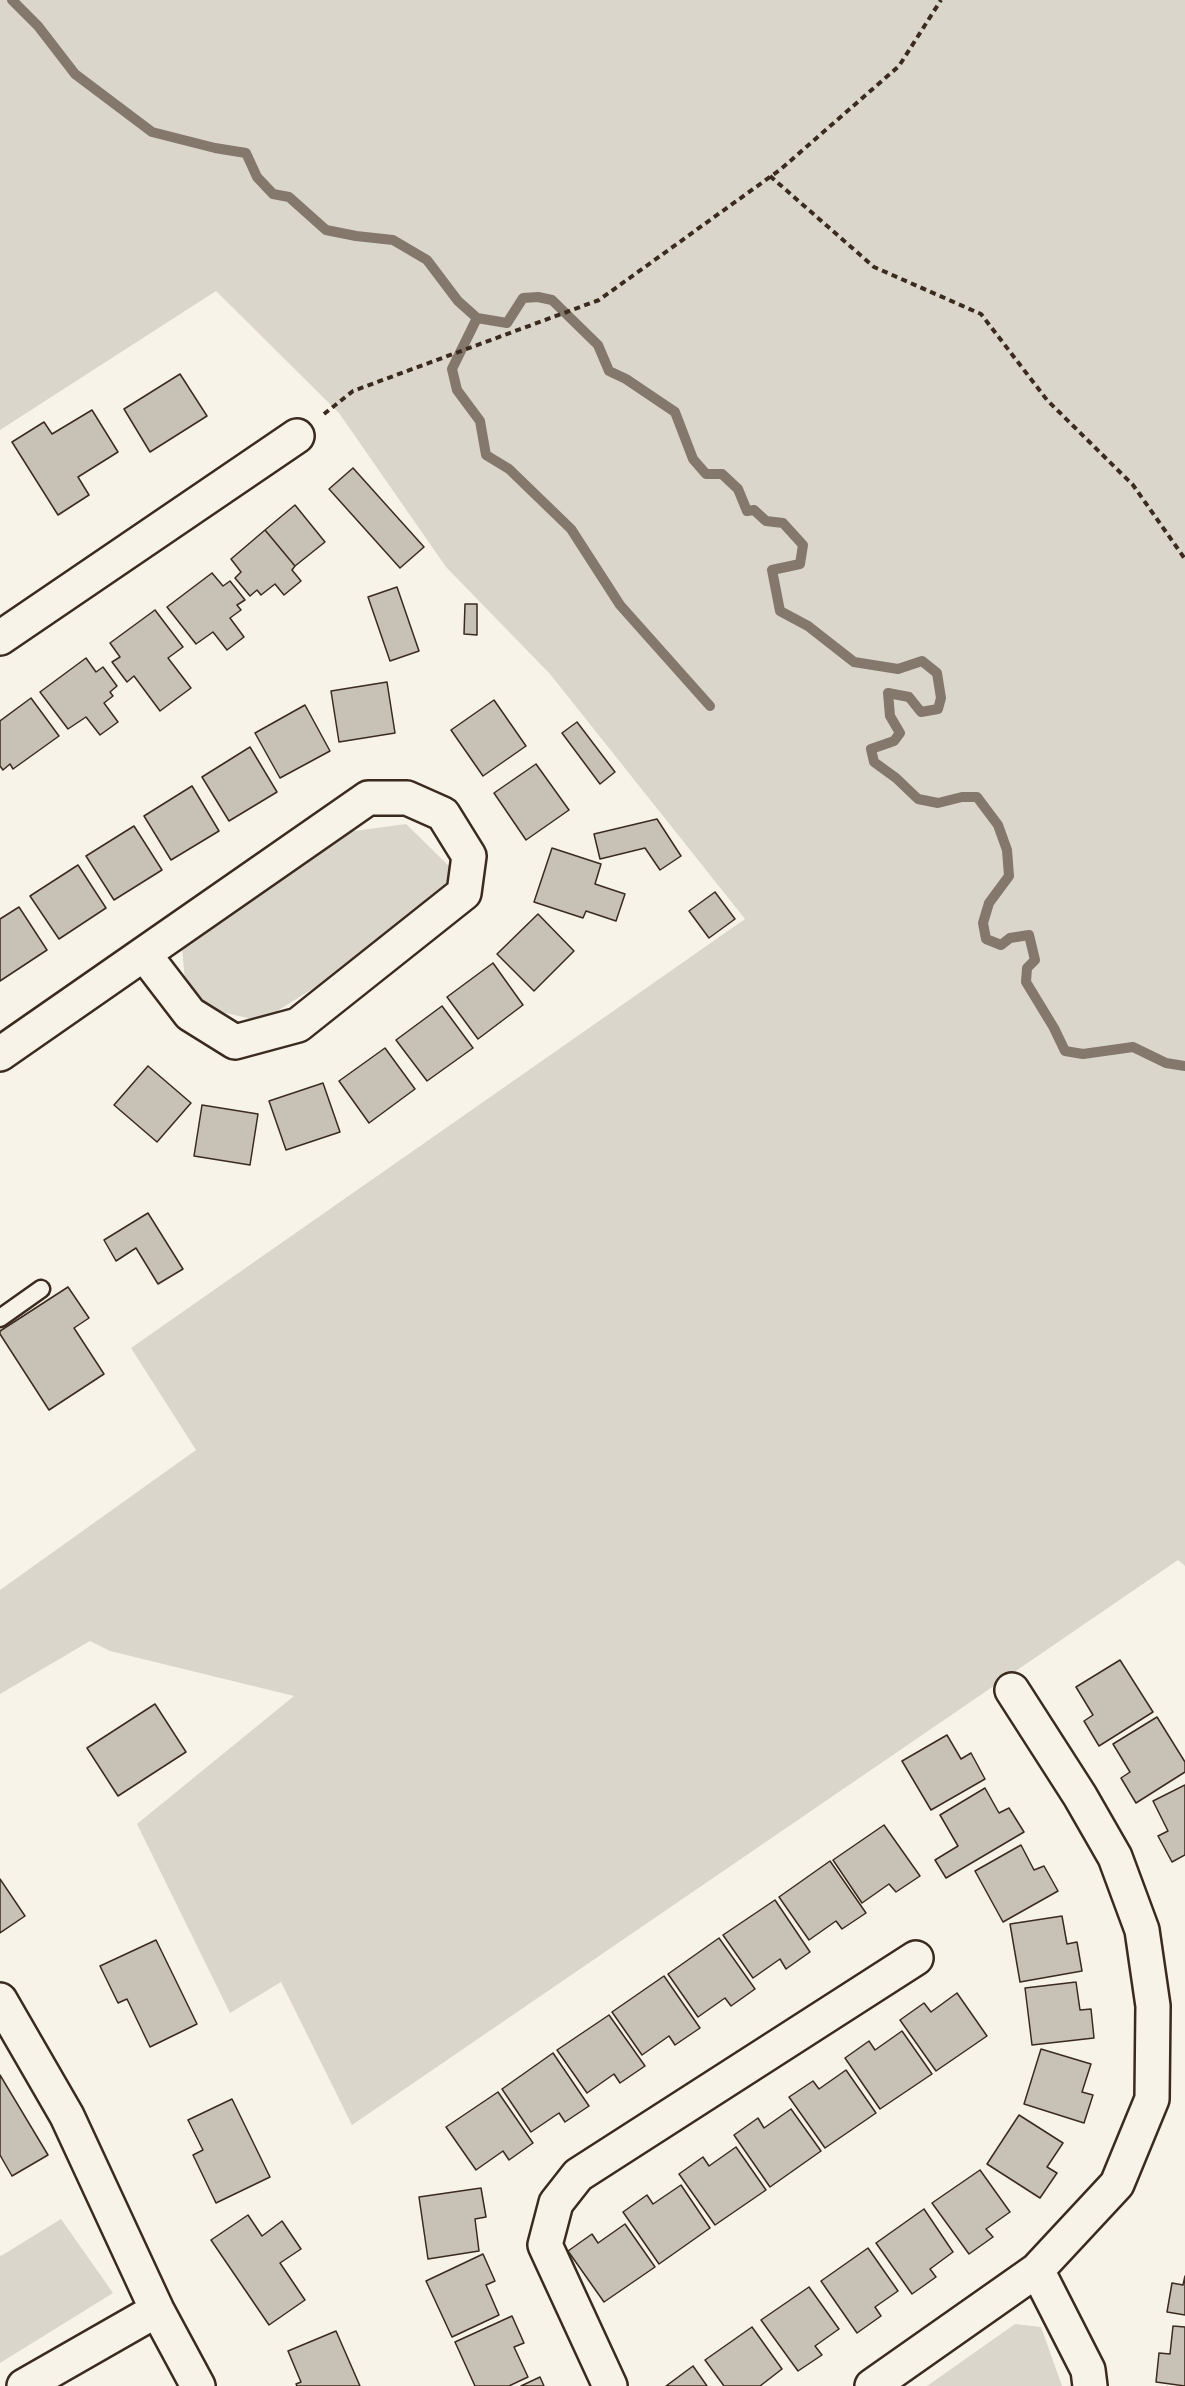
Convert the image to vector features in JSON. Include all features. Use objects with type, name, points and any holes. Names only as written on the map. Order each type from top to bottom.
[{"type":"street","points":[[0,638],[297,436]]},
{"type":"street","points":[[0,1054],[368,798],[407,798],[443,814],[469,856],[464,893],[298,1025],[235,1042],[190,1014],[144,954]]},
{"type":"street","points":[[872,2386],[1037,2270],[1117,2184],[1152,2099],[1153,2006],[1142,1930],[1115,1857],[1080,1796],[1012,1690]]},
{"type":"street","points":[[610,2386],[545,2245],[556,2203],[578,2175],[916,1958]]},
{"type":"street","points":[[0,2000],[67,2116],[157,2310],[198,2386]]},
{"type":"street","points":[[1037,2270],[1088,2370],[1090,2386]]},
{"type":"street","points":[[24,2386],[157,2310]]},
{"type":"lane","points":[[0,1318],[41,1289]]},
{"type":"path","points":[[297,436],[353,391],[599,300],[770,176],[899,66],[941,0]]},
{"type":"path","points":[[770,176],[874,267],[981,314],[1047,400],[1133,485],[1185,559]]},
{"type":"shaded area","points":[[0,0],[1185,0],[1185,1566],[1178,1560],[352,2125],[281,1982],[230,2013],[137,1824],[294,1696],[110,1651],[90,1641],[0,1694],[0,1590],[196,1450],[131,1348],[745,919],[550,674],[446,567],[339,413],[216,291],[0,430]]},
{"type":"shaded area","points":[[406,824],[450,867],[447,887],[383,945],[261,1021],[221,1012],[186,991],[182,948],[347,832]]},
{"type":"shaded area","points":[[61,2219],[113,2293],[0,2363],[0,2255]]},
{"type":"shaded area","points":[[1015,2324],[1041,2327],[1062,2386],[927,2386]]},
{"type":"building","points":[[180,374],[207,416],[150,452],[124,409]]},
{"type":"building","points":[[92,410],[118,452],[78,477],[89,495],[58,515],[12,442],[44,422],[52,434]]},
{"type":"building","points":[[353,468],[424,547],[400,568],[329,489]]},
{"type":"building","points":[[295,505],[325,542],[295,566],[265,530]]},
{"type":"building","points":[[265,530],[295,566],[292,570],[301,581],[284,595],[275,584],[261,595],[257,590],[250,596],[235,578],[241,572],[231,559]]},
{"type":"building","points":[[212,573],[223,586],[230,581],[245,600],[237,605],[241,610],[230,618],[244,637],[227,650],[213,632],[196,644],[167,607]]},
{"type":"building","points":[[397,587],[419,651],[390,661],[368,597]]},
{"type":"building","points":[[465,604],[477,604],[477,635],[464,634]]},
{"type":"building","points":[[155,610],[183,647],[168,658],[191,688],[160,711],[134,676],[127,682],[112,662],[120,657],[110,643]]},
{"type":"building","points":[[86,658],[96,672],[103,667],[117,686],[110,692],[113,696],[104,703],[118,722],[100,735],[86,717],[68,729],[40,692]]},
{"type":"building","points":[[387,682],[395,733],[339,742],[331,691]]},
{"type":"building","points":[[31,698],[59,736],[13,769],[10,764],[3,770],[0,766],[0,721]]},
{"type":"building","points":[[494,700],[526,746],[483,776],[451,730]]},
{"type":"building","points":[[305,705],[330,751],[280,778],[255,733]]},
{"type":"building","points":[[577,722],[615,772],[600,784],[562,733]]},
{"type":"building","points":[[250,747],[277,792],[229,821],[202,777]]},
{"type":"building","points":[[536,764],[569,810],[526,840],[494,793]]},
{"type":"building","points":[[192,786],[219,831],[171,860],[144,816]]},
{"type":"building","points":[[657,819],[681,856],[660,870],[645,848],[600,859],[594,834]]},
{"type":"building","points":[[134,826],[162,870],[114,900],[86,856]]},
{"type":"building","points":[[552,848],[601,864],[595,884],[625,894],[616,921],[586,911],[583,918],[534,902]]},
{"type":"building","points":[[78,865],[106,908],[59,939],[30,896]]},
{"type":"building","points":[[715,892],[735,919],[709,938],[689,911]]},
{"type":"building","points":[[19,907],[47,950],[0,981],[0,919]]},
{"type":"building","points":[[538,914],[574,951],[534,991],[497,954]]},
{"type":"building","points":[[493,963],[523,1005],[478,1039],[447,997]]},
{"type":"building","points":[[442,1006],[473,1048],[427,1081],[396,1040]]},
{"type":"building","points":[[385,1048],[415,1089],[369,1123],[339,1081]]},
{"type":"building","points":[[148,1066],[191,1103],[157,1142],[114,1105]]},
{"type":"building","points":[[323,1083],[340,1132],[286,1150],[269,1101]]},
{"type":"building","points":[[202,1105],[258,1114],[250,1165],[194,1156]]},
{"type":"building","points":[[148,1213],[183,1269],[158,1284],[136,1248],[116,1261],[104,1240]]},
{"type":"building","points":[[68,1287],[89,1318],[74,1328],[104,1374],[49,1410],[0,1331]]},
{"type":"building","points":[[1120,1660],[1153,1712],[1099,1746],[1084,1721],[1093,1715],[1076,1687]]},
{"type":"building","points":[[155,1704],[186,1752],[118,1796],[87,1748]]},
{"type":"building","points":[[1157,1717],[1185,1762],[1185,1772],[1136,1803],[1121,1778],[1130,1772],[1113,1744]]},
{"type":"building","points":[[947,1735],[961,1759],[971,1753],[985,1779],[931,1810],[902,1761]]},
{"type":"building","points":[[1185,1785],[1185,1855],[1172,1862],[1158,1836],[1168,1831],[1153,1801]]},
{"type":"building","points":[[985,1788],[999,1813],[1009,1808],[1024,1832],[946,1878],[935,1860],[958,1846],[940,1815]]},
{"type":"building","points":[[884,1825],[920,1876],[896,1892],[889,1884],[862,1903],[833,1860]]},
{"type":"building","points":[[1021,1845],[1034,1870],[1044,1866],[1058,1891],[1003,1922],[975,1871]]},
{"type":"building","points":[[830,1861],[866,1913],[842,1929],[836,1921],[809,1940],[779,1897]]},
{"type":"building","points":[[0,1879],[25,1916],[0,1933]]},
{"type":"building","points":[[775,1900],[810,1952],[786,1969],[780,1959],[753,1978],[723,1935]]},
{"type":"building","points":[[1062,1916],[1067,1944],[1077,1942],[1082,1971],[1020,1982],[1010,1924]]},
{"type":"building","points":[[719,1938],[755,1989],[731,2006],[725,1998],[698,2017],[668,1974]]},
{"type":"building","points":[[156,1940],[197,2024],[150,2047],[127,1999],[118,2003],[100,1966]]},
{"type":"building","points":[[664,1976],[700,2028],[675,2045],[669,2036],[642,2055],[612,2012]]},
{"type":"building","points":[[1076,1982],[1080,2010],[1091,2009],[1094,2038],[1032,2045],[1025,1988]]},
{"type":"building","points":[[957,1993],[987,2036],[936,2071],[900,2020],[924,2003],[931,2012]]},
{"type":"building","points":[[609,2015],[645,2066],[620,2083],[614,2074],[587,2093],[557,2050]]},
{"type":"building","points":[[902,2031],[932,2074],[880,2109],[845,2058],[869,2041],[875,2050]]},
{"type":"building","points":[[1041,2049],[1091,2064],[1082,2092],[1093,2095],[1084,2123],[1024,2104]]},
{"type":"building","points":[[553,2053],[589,2106],[565,2122],[559,2113],[531,2132],[502,2089]]},
{"type":"building","points":[[846,2070],[876,2113],[825,2148],[789,2097],[813,2081],[819,2089]]},
{"type":"building","points":[[0,2075],[48,2155],[12,2176],[0,2155]]},
{"type":"building","points":[[498,2092],[533,2143],[509,2160],[503,2151],[476,2170],[446,2127]]},
{"type":"building","points":[[232,2099],[270,2177],[216,2203],[193,2155],[203,2150],[188,2120]]},
{"type":"building","points":[[791,2109],[821,2151],[770,2187],[734,2135],[758,2118],[764,2128]]},
{"type":"building","points":[[1019,2115],[1063,2143],[1047,2167],[1057,2173],[1040,2198],[987,2164]]},
{"type":"building","points":[[736,2147],[766,2190],[715,2225],[679,2174],[703,2157],[709,2166]]},
{"type":"building","points":[[980,2170],[1010,2212],[986,2229],[993,2237],[969,2254],[932,2203]]},
{"type":"building","points":[[681,2185],[710,2228],[659,2264],[623,2212],[647,2195],[653,2204]]},
{"type":"building","points":[[481,2188],[486,2217],[475,2219],[479,2251],[428,2259],[419,2197]]},
{"type":"building","points":[[924,2209],[953,2252],[930,2269],[936,2277],[912,2294],[876,2243]]},
{"type":"building","points":[[248,2215],[262,2236],[282,2221],[301,2249],[280,2263],[305,2300],[269,2325],[211,2240]]},
{"type":"building","points":[[625,2224],[655,2267],[604,2302],[568,2251],[592,2234],[598,2243]]},
{"type":"building","points":[[868,2248],[898,2291],[875,2307],[881,2316],[857,2333],[821,2281]]},
{"type":"building","points":[[483,2254],[495,2281],[486,2285],[499,2315],[452,2337],[426,2281]]},
{"type":"building","points":[[1185,2276],[1185,2315],[1167,2312],[1172,2283],[1183,2285]]},
{"type":"building","points":[[809,2287],[839,2329],[815,2346],[822,2355],[798,2371],[761,2320]]},
{"type":"building","points":[[512,2316],[524,2343],[514,2347],[528,2377],[509,2386],[475,2386],[455,2342]]},
{"type":"building","points":[[1173,2326],[1185,2327],[1185,2386],[1156,2382],[1159,2353],[1170,2354]]},
{"type":"building","points":[[752,2327],[782,2369],[760,2386],[724,2386],[705,2360]]},
{"type":"building","points":[[336,2331],[360,2386],[297,2386],[296,2384],[301,2382],[288,2351]]},
{"type":"building","points":[[693,2366],[707,2386],[666,2386]]},
{"type":"building","points":[[540,2377],[544,2386],[521,2386]]},
{"type":"waterway","points":[[12,0],[38,26],[75,74],[152,132],[215,148],[246,153],[257,177],[273,194],[289,197],[326,230],[393,240],[427,260],[458,301],[477,318],[507,323],[523,298],[538,297],[552,300],[598,345],[609,371],[626,379],[675,412],[693,459],[706,474],[722,474],[738,489],[747,511],[754,510],[766,521],[783,523],[803,545],[800,564],[772,570],[780,611],[808,626],[854,662],[898,669],[922,661],[937,673],[941,698],[938,709],[921,712],[909,697],[888,693],[890,716],[900,733],[894,741],[871,749],[874,762],[896,778],[918,799],[938,803],[962,797],[977,797],[998,825],[1007,850],[1009,876],[989,903],[983,923],[986,939],[1001,945],[1010,938],[1029,935],[1035,960],[1027,968],[1026,982],[1065,1051],[1083,1054],[1133,1047],[1166,1063],[1185,1066]]},
{"type":"waterway","points":[[477,318],[452,369],[457,390],[480,421],[486,455],[509,469],[571,529],[620,605],[710,706]]}]
